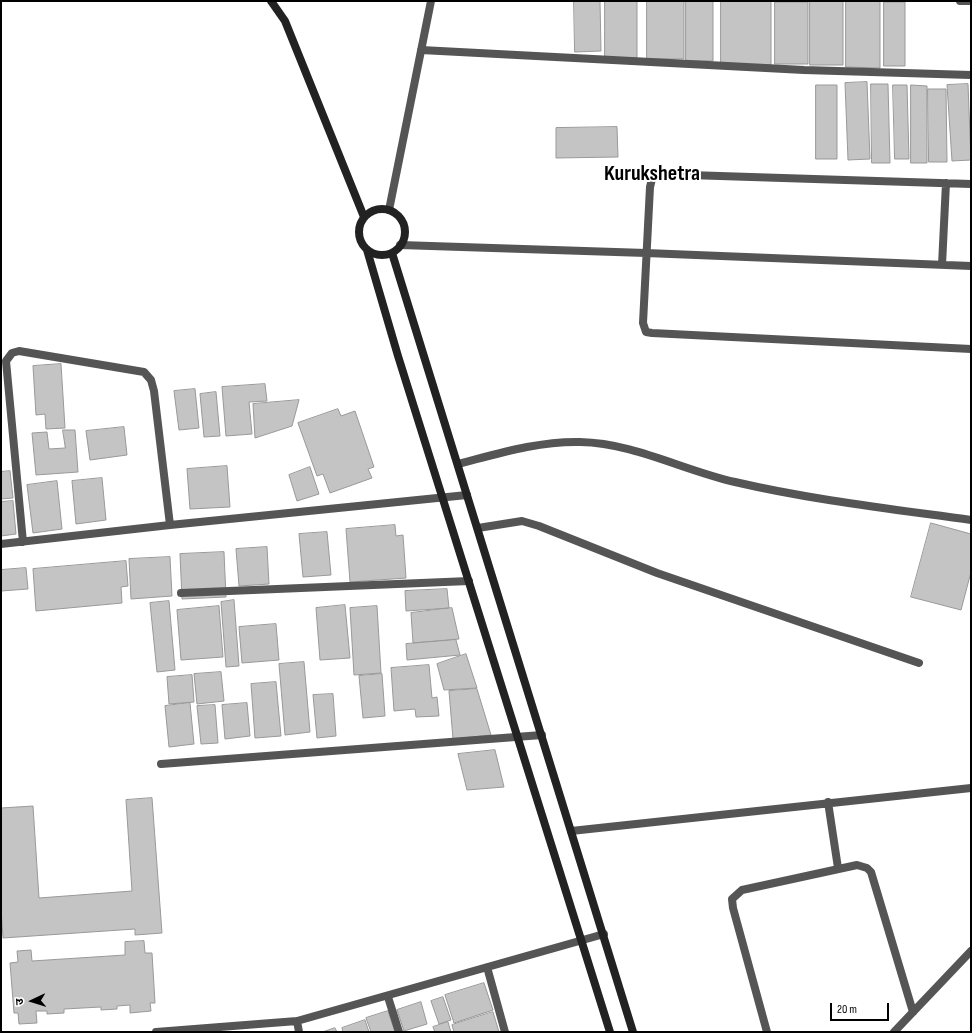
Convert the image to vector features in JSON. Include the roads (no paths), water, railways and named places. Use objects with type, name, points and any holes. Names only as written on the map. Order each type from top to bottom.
[{"type":"main road","points":[[271,1],[285,22],[364,217]]},
{"type":"main road","points":[[367,250],[379,255],[392,253],[404,239],[404,225],[395,214],[389,210],[376,210],[364,217],[359,230],[359,238],[367,250],[442,497],[610,1032]]},
{"type":"main road","points":[[392,253],[604,934],[633,1032]]},
{"type":"street","points":[[389,210],[431,1]]},
{"type":"street","points":[[960,1],[971,1]]},
{"type":"street","points":[[421,50],[804,70],[971,75]]},
{"type":"street","points":[[971,184],[657,174],[652,179],[650,187],[643,322],[646,332],[652,333],[971,349]]},
{"type":"street","points":[[942,265],[946,183]]},
{"type":"street","points":[[400,245],[971,266]]},
{"type":"street","points":[[23,542],[6,361],[12,353],[19,352],[144,372],[151,380],[154,391],[170,525]]},
{"type":"street","points":[[458,464],[528,447],[578,442],[610,444],[641,452],[678,466],[805,497],[971,520]]},
{"type":"street","points":[[1,544],[170,525],[468,495]]},
{"type":"street","points":[[478,528],[522,521],[539,526],[657,573],[919,663]]},
{"type":"street","points":[[181,594],[469,580]]},
{"type":"street","points":[[161,764],[542,735]]},
{"type":"street","points":[[571,831],[828,802],[971,788]]},
{"type":"street","points":[[828,802],[838,868]]},
{"type":"street","points":[[767,1032],[733,908],[732,899],[742,890],[838,868],[862,866],[871,872],[913,1012]]},
{"type":"street","points":[[156,1032],[296,1021],[388,997],[604,934]]},
{"type":"street","points":[[894,1032],[971,951]]},
{"type":"street","points":[[487,967],[505,1032]]},
{"type":"street","points":[[388,997],[399,1032]]},
{"type":"street","points":[[296,1021],[299,1032]]},
{"type":"district","name":"Kurukshetra","points":[[652,174]]}]
